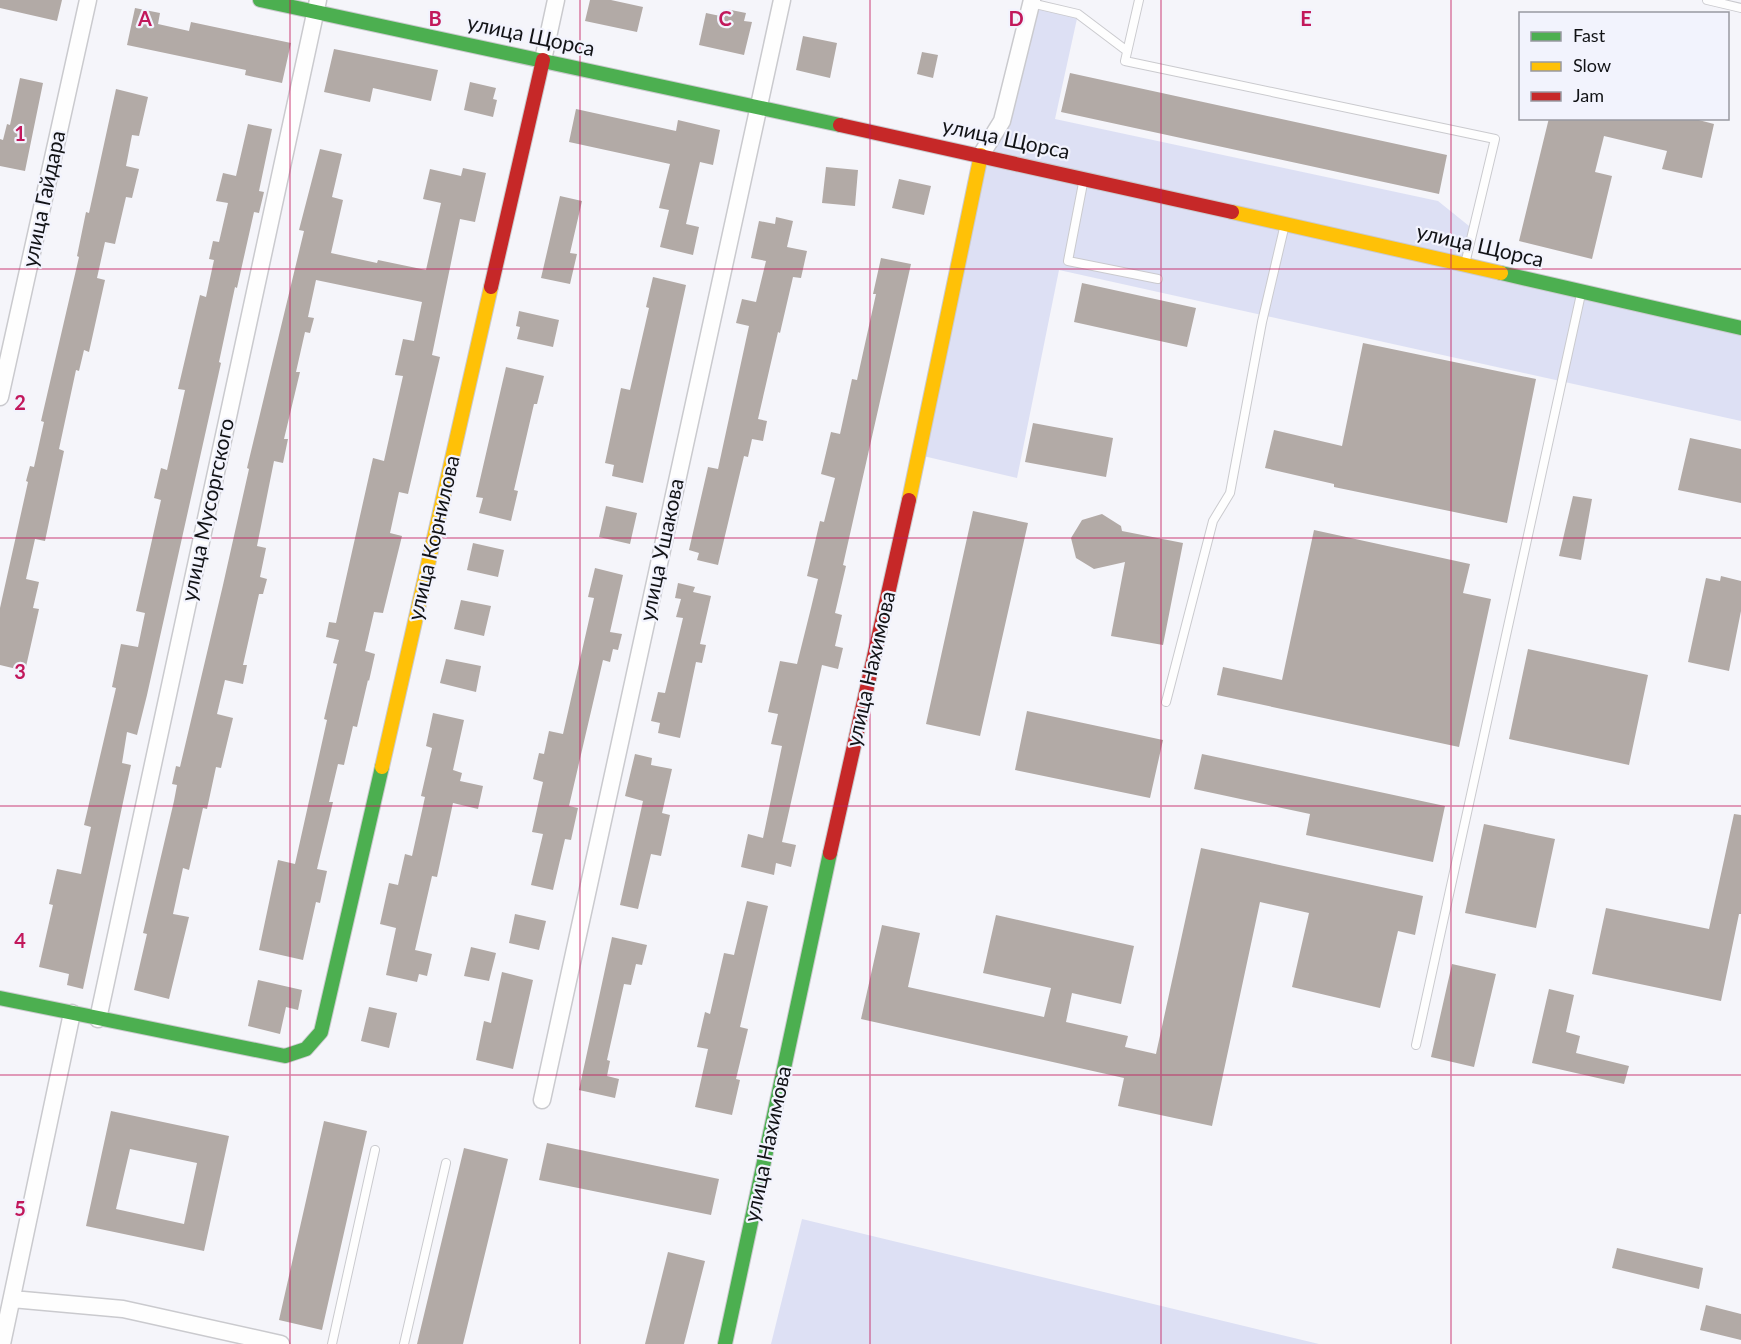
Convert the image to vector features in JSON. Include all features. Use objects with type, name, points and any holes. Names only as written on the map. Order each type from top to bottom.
[{"type":"street","name":"улица Гайдара","points":[[0,397],[88,0]]},
{"type":"street","name":"улица Щорса","points":[[260,0],[317,6],[543,60],[1084,178],[1741,328]]},
{"type":"street","name":"улица Корнилова","points":[[98,1019],[285,1056],[306,1049],[321,1032],[556,0]]},
{"type":"street","name":"улица Ушакова","points":[[542,1100],[782,0]]},
{"type":"street","name":"улица Нахимова","points":[[725,1344],[851,755],[920,455],[981,155],[1002,121],[1031,2]]},
{"type":"street","name":"улица Мусоргского","points":[[98,1019],[317,6]]},
{"type":"street","points":[[0,998],[98,1019]]},
{"type":"street","points":[[3,1344],[6,1298],[72,1013]]},
{"type":"street","points":[[6,1298],[123,1309],[252,1341],[281,1344]]},
{"type":"lane","points":[[1139,0],[1125,61],[1495,139],[1465,265]]},
{"type":"lane","points":[[1707,0],[1741,8]]},
{"type":"lane","points":[[1031,2],[1078,14],[1127,51]]},
{"type":"lane","points":[[1084,178],[1068,261],[1158,279]]},
{"type":"lane","points":[[1166,702],[1212,521],[1230,492],[1262,322],[1285,224]]},
{"type":"lane","points":[[1416,1045],[1582,290]]},
{"type":"lane","points":[[332,1344],[375,1150]]},
{"type":"lane","points":[[404,1344],[446,1163]]},
{"type":"shaded area","points":[[1031,3],[1078,14],[1055,119],[1438,201],[1474,230],[1465,265],[1741,329],[1741,421],[1059,270],[1017,478],[919,455],[981,155],[1002,121]]},
{"type":"shaded area","points":[[802,1219],[1319,1344],[771,1344]]},
{"type":"building","points":[[0,0],[62,0],[57,21],[0,8]]},
{"type":"building","points":[[590,0],[611,0],[643,7],[637,32],[585,21]]},
{"type":"building","points":[[135,8],[160,13],[158,24],[189,31],[191,22],[291,43],[282,83],[245,75],[246,70],[127,45]]},
{"type":"building","points":[[726,9],[746,13],[744,21],[752,22],[744,55],[699,45],[706,13],[725,17]]},
{"type":"building","points":[[803,36],[837,43],[830,78],[796,70]]},
{"type":"building","points":[[334,49],[438,70],[431,101],[373,88],[370,102],[324,92]]},
{"type":"building","points":[[922,52],[938,55],[933,78],[917,74]]},
{"type":"building","points":[[1070,73],[1447,155],[1439,194],[1061,112]]},
{"type":"building","points":[[20,78],[43,83],[25,171],[0,166],[0,139],[3,140],[7,124],[10,125]]},
{"type":"building","points":[[470,82],[496,88],[493,99],[497,100],[493,117],[464,110]]},
{"type":"building","points":[[116,89],[148,97],[139,136],[132,135],[126,166],[139,169],[132,198],[126,197],[115,244],[105,242],[97,278],[105,280],[89,352],[84,350],[79,371],[76,370],[59,449],[64,451],[45,541],[35,539],[26,579],[39,582],[33,608],[39,609],[25,671],[0,665],[0,608],[28,482],[26,481],[30,466],[34,467],[44,422],[41,421],[79,257],[77,256],[86,212],[89,213]]},
{"type":"building","points":[[576,109],[676,131],[678,120],[720,130],[713,165],[700,162],[686,224],[699,227],[693,255],[660,247],[669,210],[659,208],[670,164],[569,142]]},
{"type":"building","points":[[1549,120],[1699,120],[1714,124],[1702,178],[1662,169],[1667,151],[1604,136],[1595,172],[1612,176],[1592,259],[1519,241]]},
{"type":"building","points":[[248,124],[272,129],[259,191],[264,192],[259,213],[254,212],[237,288],[235,287],[219,362],[221,363],[137,735],[127,732],[122,763],[131,765],[83,989],[67,985],[69,974],[39,967],[53,905],[49,904],[57,869],[81,874],[91,827],[84,825],[116,688],[112,687],[121,644],[138,647],[145,613],[136,611],[161,500],[154,498],[161,468],[167,470],[185,390],[178,389],[200,295],[206,297],[214,260],[209,259],[213,241],[219,242],[228,203],[216,201],[223,173],[236,176]]},
{"type":"building","points":[[320,149],[342,154],[332,197],[343,200],[331,253],[377,263],[378,260],[426,270],[441,203],[423,199],[430,169],[461,176],[463,168],[486,173],[475,222],[460,219],[432,355],[440,357],[408,494],[399,492],[390,533],[402,536],[383,613],[374,612],[365,651],[375,654],[357,727],[353,726],[344,765],[338,764],[329,802],[333,802],[317,869],[327,871],[320,903],[316,902],[303,960],[259,950],[278,860],[295,864],[337,664],[333,663],[339,640],[326,637],[329,622],[336,623],[373,458],[384,461],[403,376],[395,375],[403,339],[414,341],[422,302],[316,280],[308,317],[314,318],[310,333],[305,332],[296,372],[300,372],[284,439],[288,439],[283,463],[274,461],[257,546],[266,548],[260,577],[267,579],[263,594],[259,594],[243,665],[247,665],[243,684],[225,680],[217,714],[233,718],[221,768],[216,767],[207,809],[203,808],[189,870],[183,868],[173,914],[189,917],[169,999],[134,990],[147,934],[143,933],[174,801],[177,785],[172,784],[176,766],[180,767],[223,585],[249,469],[247,468],[304,231],[299,230]]},
{"type":"building","points":[[826,167],[858,170],[855,206],[822,203]]},
{"type":"building","points":[[899,179],[931,186],[924,215],[892,208]]},
{"type":"building","points":[[560,196],[582,201],[570,253],[577,254],[570,284],[541,278]]},
{"type":"building","points":[[776,217],[793,221],[787,247],[807,251],[801,278],[793,277],[780,333],[778,332],[758,419],[767,421],[763,441],[752,439],[748,457],[744,456],[718,565],[697,560],[699,553],[689,550],[708,467],[718,469],[749,326],[736,323],[742,299],[756,302],[766,261],[751,258],[759,221],[775,224]]},
{"type":"building","points":[[881,258],[911,264],[843,565],[846,566],[835,613],[842,615],[835,646],[843,648],[838,669],[822,665],[782,842],[796,845],[791,867],[776,863],[774,875],[741,867],[748,834],[763,838],[782,746],[771,744],[778,714],[768,712],[780,661],[797,664],[811,608],[818,579],[807,576],[820,521],[824,522],[835,478],[821,474],[831,432],[840,434],[852,379],[857,380],[876,294],[873,294]]},
{"type":"building","points":[[653,277],[686,285],[643,483],[612,476],[614,465],[605,463],[621,388],[630,390],[649,308],[646,307]]},
{"type":"building","points":[[1082,283],[1196,308],[1187,347],[1074,322]]},
{"type":"building","points":[[519,311],[559,320],[553,347],[517,339],[520,327],[516,326]]},
{"type":"building","points":[[1363,343],[1536,379],[1507,523],[1334,487],[1334,484],[1265,468],[1274,430],[1342,446]]},
{"type":"building","points":[[506,367],[544,376],[537,404],[534,404],[514,490],[518,491],[511,521],[479,513],[483,498],[476,497]]},
{"type":"building","points":[[1033,423],[1113,438],[1106,477],[1025,462]]},
{"type":"building","points":[[1690,438],[1741,449],[1741,503],[1678,490]]},
{"type":"building","points":[[1573,496],[1592,499],[1581,560],[1559,556]]},
{"type":"building","points":[[606,506],[637,513],[630,544],[599,537]]},
{"type":"building","points":[[973,511],[1028,523],[980,736],[926,724]]},
{"type":"building","points":[[1102,514],[1121,526],[1122,531],[1183,543],[1163,645],[1111,636],[1125,562],[1094,569],[1076,558],[1071,538],[1082,520]]},
{"type":"building","points":[[1314,530],[1470,564],[1463,593],[1491,599],[1459,747],[1217,695],[1223,667],[1282,680]]},
{"type":"building","points":[[473,543],[504,550],[498,577],[467,570]]},
{"type":"building","points":[[595,568],[623,575],[610,632],[622,634],[618,650],[613,649],[610,662],[603,660],[569,806],[578,808],[571,840],[565,839],[553,890],[531,885],[543,834],[532,832],[543,782],[533,779],[539,753],[544,754],[549,731],[563,734],[594,598],[588,597]]},
{"type":"building","points":[[1721,576],[1741,581],[1741,611],[1729,671],[1688,662],[1706,578],[1720,581]]},
{"type":"building","points":[[678,583],[695,587],[693,592],[711,596],[700,644],[706,645],[702,663],[696,662],[680,738],[658,733],[660,723],[651,721],[658,692],[665,693],[683,618],[676,617],[681,599],[675,598]]},
{"type":"building","points":[[461,600],[491,606],[484,636],[454,629]]},
{"type":"building","points":[[1528,649],[1648,675],[1629,765],[1509,739]]},
{"type":"building","points":[[446,659],[481,666],[476,692],[440,683]]},
{"type":"building","points":[[1027,711],[1163,740],[1150,798],[1015,770]]},
{"type":"building","points":[[433,713],[464,720],[453,770],[462,773],[460,781],[483,786],[478,809],[453,803],[437,877],[432,876],[415,950],[432,954],[427,976],[419,974],[417,982],[386,975],[396,928],[380,924],[389,883],[398,885],[405,854],[412,856],[425,797],[421,796],[432,748],[426,746]]},
{"type":"building","points":[[635,754],[652,758],[651,765],[672,769],[662,813],[670,815],[661,856],[651,854],[638,909],[620,905],[643,801],[625,796]]},
{"type":"building","points":[[1202,754],[1445,806],[1433,862],[1306,835],[1310,814],[1194,789]]},
{"type":"building","points":[[1734,814],[1741,815],[1741,914],[1739,914],[1721,1001],[1592,974],[1606,908],[1709,929]]},
{"type":"building","points":[[1484,824],[1555,839],[1536,928],[1465,913]]},
{"type":"building","points":[[1201,848],[1423,896],[1415,935],[1398,931],[1380,1008],[1292,987],[1309,913],[1260,902],[1212,1126],[1118,1106],[1124,1078],[861,1019],[882,925],[920,933],[908,987],[1044,1017],[1051,988],[983,973],[996,915],[1134,946],[1121,1004],[1072,993],[1066,1022],[1128,1036],[1125,1047],[1156,1054]]},
{"type":"building","points":[[747,901],[768,906],[740,1027],[748,1029],[736,1079],[740,1080],[732,1115],[695,1107],[708,1049],[697,1047],[705,1012],[710,1014],[724,953],[734,955]]},
{"type":"building","points":[[515,914],[546,921],[539,950],[509,943]]},
{"type":"building","points":[[612,937],[647,945],[642,965],[636,964],[631,985],[624,984],[607,1060],[610,1061],[607,1076],[619,1079],[615,1098],[579,1090]]},
{"type":"building","points":[[471,947],[496,953],[489,981],[464,976]]},
{"type":"building","points":[[1452,964],[1496,974],[1474,1067],[1431,1057]]},
{"type":"building","points":[[502,972],[533,980],[513,1069],[476,1060],[484,1021],[491,1023]]},
{"type":"building","points":[[258,980],[302,990],[298,1010],[286,1007],[280,1034],[248,1026]]},
{"type":"building","points":[[1549,989],[1574,995],[1566,1032],[1580,1036],[1576,1053],[1629,1066],[1624,1084],[1532,1063]]},
{"type":"building","points":[[369,1007],[397,1013],[389,1048],[361,1041]]},
{"type":"building","points":[[111,1111],[229,1136],[204,1251],[86,1226]],"holes":[[[130,1149],[197,1163],[184,1224],[116,1209]]]},
{"type":"building","points":[[324,1121],[367,1131],[322,1330],[279,1320]]},
{"type":"building","points":[[547,1143],[719,1179],[711,1215],[539,1180]]},
{"type":"building","points":[[464,1148],[508,1159],[463,1344],[417,1344]]},
{"type":"building","points":[[1617,1248],[1703,1268],[1699,1289],[1612,1268]]},
{"type":"building","points":[[668,1252],[705,1261],[684,1344],[645,1344]]},
{"type":"building","points":[[1706,1305],[1741,1314],[1741,1340],[1700,1330]]},
{"type":"traffic: fast","points":[[260,0],[840,125]]},
{"type":"traffic: fast","points":[[1501,273],[1741,328]]},
{"type":"traffic: fast","points":[[0,998],[285,1056],[306,1049],[321,1032],[382,767]]},
{"type":"traffic: fast","points":[[725,1344],[830,853]]},
{"type":"traffic: slow","points":[[909,500],[981,155]]},
{"type":"traffic: slow","points":[[1232,212],[1501,273]]},
{"type":"traffic: slow","points":[[382,767],[491,287]]},
{"type":"traffic: jam","points":[[491,287],[543,60]]},
{"type":"traffic: jam","points":[[840,125],[1232,212]]},
{"type":"traffic: jam","points":[[830,853],[909,500]]}]
